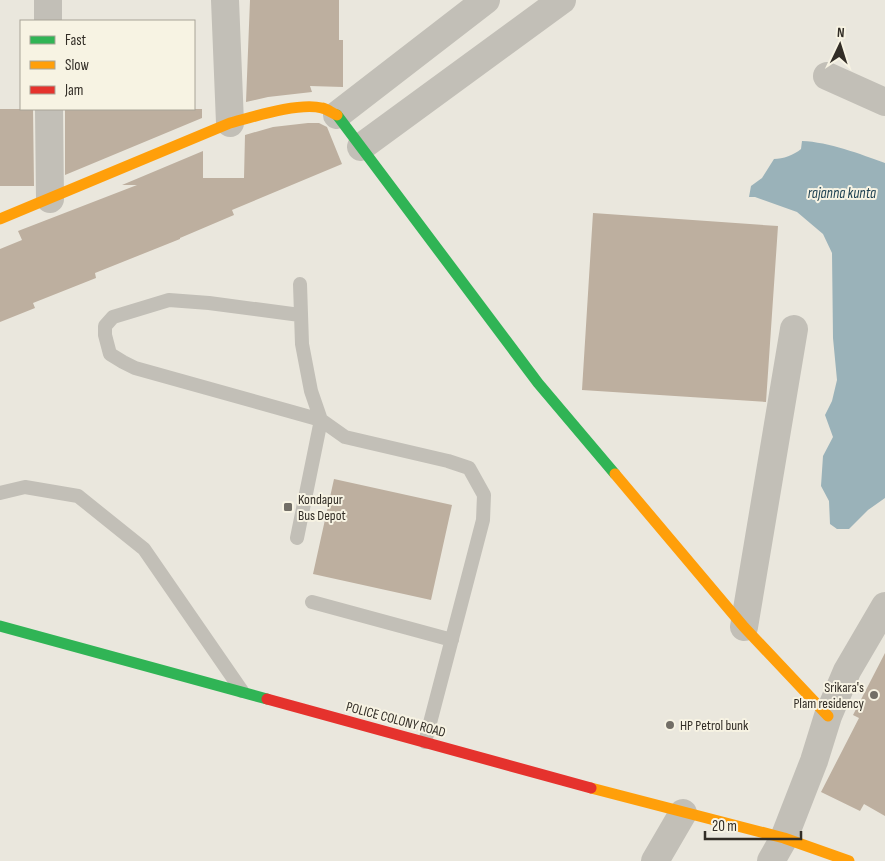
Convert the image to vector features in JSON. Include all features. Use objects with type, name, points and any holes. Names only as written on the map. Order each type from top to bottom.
[{"type":"street","points":[[48,0],[48,20]]},
{"type":"street","points":[[225,0],[230,124]]},
{"type":"street","points":[[337,115],[464,8],[486,0]]},
{"type":"street","points":[[361,146],[562,0]]},
{"type":"street","points":[[464,8],[466,70]]},
{"type":"street","points":[[827,76],[885,102]]},
{"type":"street","points":[[0,219],[230,124],[270,112],[308,107],[323,108],[337,115],[538,383],[744,626],[828,716]]},
{"type":"street","points":[[49,110],[50,199]]},
{"type":"street","points":[[744,626],[794,329]]},
{"type":"street","points":[[770,861],[784,838],[814,762],[828,716],[847,671],[885,606]]},
{"type":"street","name":"POLICE COLONY ROAD","points":[[0,626],[683,813],[784,838]]},
{"type":"street","points":[[655,861],[683,813]]},
{"type":"street","points":[[784,838],[849,861]]},
{"type":"lane","points":[[297,538],[321,420],[311,390],[302,344],[300,284]]},
{"type":"lane","points":[[300,315],[209,302],[170,300],[113,317],[105,326],[105,335],[110,354],[135,368],[321,420],[345,437],[448,461],[469,468],[484,495],[482,520],[425,742]]},
{"type":"lane","points":[[0,493],[25,487],[78,496],[144,549],[243,692]]},
{"type":"lane","points":[[312,602],[452,640]]},
{"type":"water","name":"rajanna kunta","points":[[802,141],[834,146],[885,163],[885,498],[868,510],[849,529],[837,529],[830,524],[829,501],[821,486],[823,456],[833,437],[825,415],[832,401],[837,380],[833,338],[832,253],[823,234],[797,212],[755,197],[749,197],[751,186],[762,178],[774,159],[792,155],[801,149]]},
{"type":"building","points":[[250,0],[339,0],[339,40],[343,40],[343,87],[310,86],[312,92],[268,97],[246,102]]},
{"type":"building","points":[[0,109],[33,110],[34,186],[0,186]]},
{"type":"building","points":[[202,109],[202,118],[65,175],[65,110]]},
{"type":"building","points":[[319,123],[327,127],[342,164],[232,210],[234,215],[180,239],[95,273],[96,278],[33,303],[35,308],[0,322],[0,249],[22,240],[18,231],[137,185],[122,185],[203,151],[203,178],[244,178],[245,135],[273,127]]},
{"type":"building","points":[[593,213],[778,226],[766,402],[582,390]]},
{"type":"building","points":[[334,479],[452,505],[431,600],[313,574]]},
{"type":"building","points":[[885,653],[885,816],[864,804],[860,811],[821,792],[859,718],[853,715]]},
{"type":"traffic: fast","points":[[337,115],[538,383],[615,474]]},
{"type":"traffic: fast","points":[[0,626],[267,699]]},
{"type":"traffic: slow","points":[[0,219],[230,123],[276,111],[301,107],[322,108],[337,115]]},
{"type":"traffic: slow","points":[[615,474],[744,627],[828,716]]},
{"type":"traffic: slow","points":[[591,788],[784,838],[849,861]]},
{"type":"traffic: jam","points":[[267,699],[591,788]]},
{"type":"place","name":"Kondapur Bus Depot","points":[[288,507]]},
{"type":"place","name":"Srikara's Plam residency","points":[[874,695]]},
{"type":"place","name":"HP Petrol bunk","points":[[670,725]]}]
